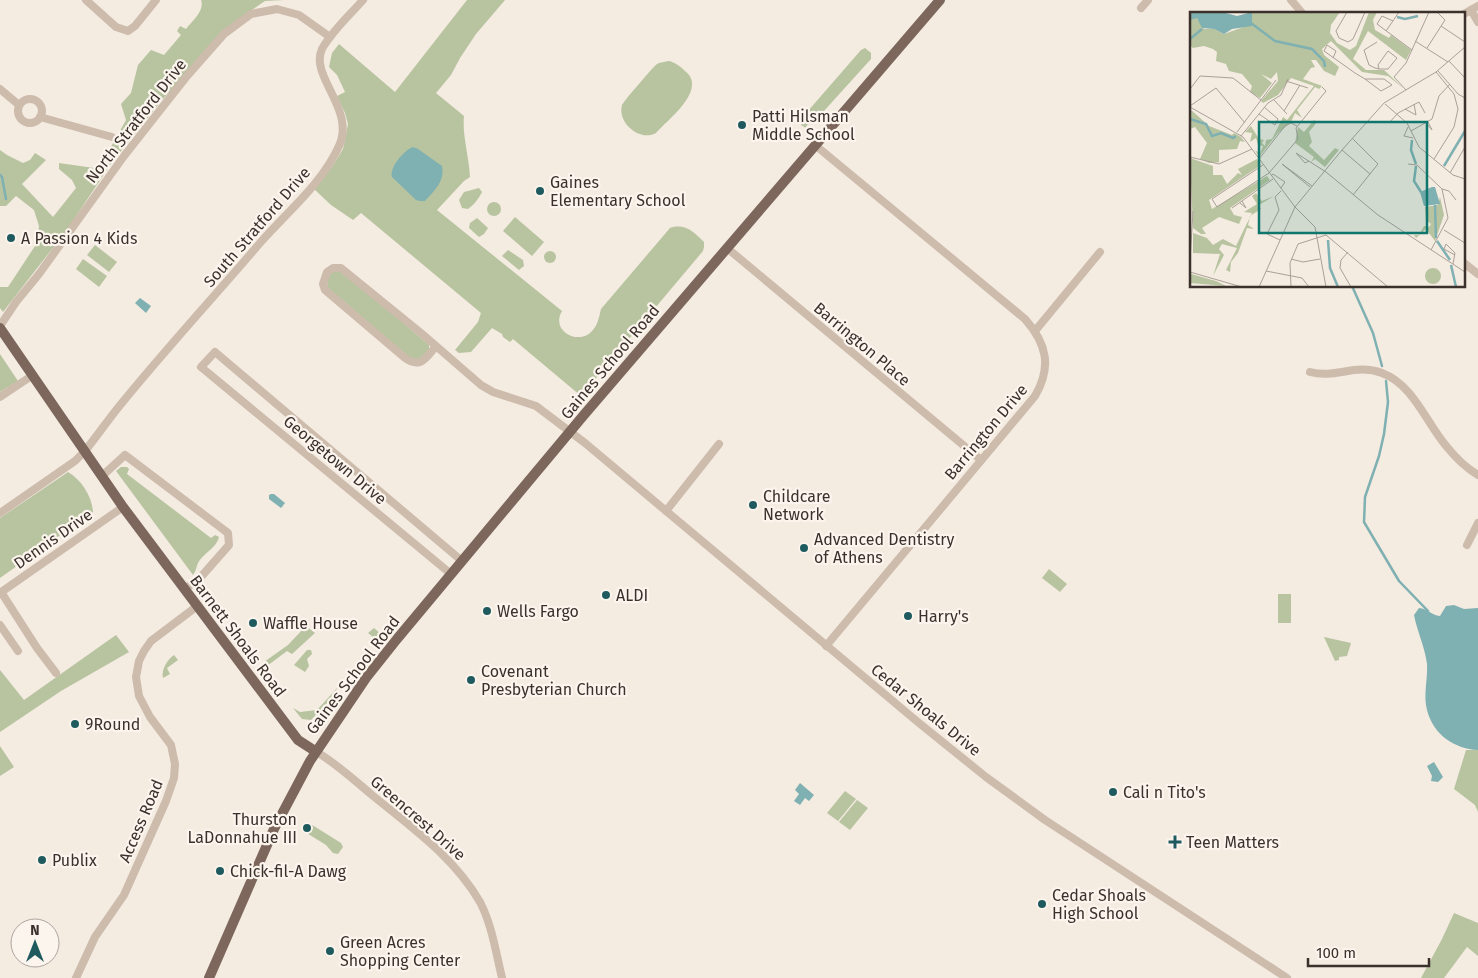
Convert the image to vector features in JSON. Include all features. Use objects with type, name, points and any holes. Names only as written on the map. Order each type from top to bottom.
[{"type":"main road","name":"Gaines School Road","points":[[315,751],[383,656],[451,574],[570,432],[940,0]]},
{"type":"main road","name":"Barnett Shoals Road","points":[[0,327],[123,507],[196,607],[298,740],[315,751]]},
{"type":"main road","points":[[209,978],[274,829],[315,751]]},
{"type":"street","points":[[86,0],[116,27],[128,31],[135,26],[156,0]]},
{"type":"street","name":"South Stratford Drive","points":[[0,513],[75,461],[85,451],[154,367],[321,175],[339,146],[342,136],[341,113],[322,74],[320,61],[322,51],[330,37],[363,0]]},
{"type":"street","points":[[1141,8],[1148,0]]},
{"type":"street","points":[[1291,0],[1301,12]]},
{"type":"street","name":"North Stratford Drive","points":[[0,327],[16,302],[39,274],[124,156],[185,79],[224,34],[251,14],[277,9],[299,15],[330,37]]},
{"type":"street","points":[[1471,10],[1478,22]]},
{"type":"street","points":[[0,89],[19,105]]},
{"type":"street","points":[[33,99],[42,110],[40,118],[34,123],[25,122],[19,117],[19,105],[25,100],[33,99]]},
{"type":"street","points":[[40,118],[112,137]]},
{"type":"street","name":"Barrington Drive","points":[[815,145],[1025,319],[1035,331],[1045,356],[1044,378],[1035,396],[826,646]]},
{"type":"street","name":"Barrington Place","points":[[727,248],[980,460]]},
{"type":"street","points":[[1035,331],[1100,252]]},
{"type":"street","points":[[1466,265],[1478,274]]},
{"type":"street","name":"Cedar Shoals Drive","points":[[436,346],[419,363],[411,362],[405,358],[324,290],[323,284],[326,272],[334,268],[341,268],[436,346],[481,385],[493,392],[536,406],[666,511],[934,736],[986,777],[1045,820],[1287,978]]},
{"type":"street","name":"Georgetown Drive","points":[[451,574],[201,367],[215,352],[462,561]]},
{"type":"street","points":[[1310,372],[1324,375],[1362,369],[1382,373],[1393,378],[1403,385],[1412,396],[1446,447],[1478,475]]},
{"type":"street","points":[[0,397],[33,375]]},
{"type":"street","points":[[666,511],[719,444]]},
{"type":"street","points":[[102,476],[125,455],[228,533],[229,544],[200,578],[184,589]]},
{"type":"street","name":"Dennis Drive","points":[[0,592],[123,507]]},
{"type":"street","points":[[1467,545],[1478,523]]},
{"type":"street","points":[[0,592],[56,673]]},
{"type":"street","name":"Access Road","points":[[76,978],[95,937],[128,886],[174,778],[175,764],[171,745],[147,712],[139,696],[136,677],[139,661],[151,640],[196,607]]},
{"type":"street","points":[[0,625],[18,651]]},
{"type":"street","name":"Greencrest Drive","points":[[315,751],[390,810],[459,870],[480,903],[489,923],[502,978]]},
{"type":"green space","points":[[201,0],[284,0],[265,1],[236,21],[163,99],[113,161],[66,231],[3,312],[0,308],[0,287],[8,287],[37,243],[39,226],[34,210],[16,196],[6,206],[0,206],[0,150],[23,163],[30,160],[35,153],[46,160],[22,184],[53,217],[76,188],[72,180],[59,169],[59,163],[94,168],[112,145],[126,120],[121,104],[131,93],[138,65],[151,50],[164,55],[181,35],[177,31],[180,26],[186,29],[197,16],[202,4]]},
{"type":"green space","points":[[467,0],[505,0],[476,34],[451,75],[436,93],[464,116],[470,177],[437,210],[562,311],[559,318],[560,325],[563,330],[574,337],[586,335],[594,329],[601,309],[670,228],[685,228],[693,232],[704,242],[703,251],[581,396],[513,339],[510,342],[492,328],[471,352],[459,353],[455,350],[478,322],[481,313],[361,213],[353,220],[331,205],[313,188],[332,167],[343,149],[348,124],[337,96],[345,92],[337,75],[329,67],[332,53],[339,44],[395,92]]},
{"type":"green space","points":[[865,48],[871,53],[871,59],[814,122],[807,125],[806,128],[801,125],[801,119],[861,50]]},
{"type":"green space","points":[[669,61],[680,66],[691,78],[692,86],[689,95],[684,104],[656,133],[643,135],[637,133],[626,124],[621,112],[622,105],[657,64]]},
{"type":"green space","points":[[479,188],[482,192],[478,199],[468,209],[462,208],[459,200],[464,192]]},
{"type":"green space","points":[[494,202],[499,204],[501,209],[499,214],[494,216],[489,214],[487,209],[489,204]]},
{"type":"green space","points":[[515,217],[544,242],[532,256],[503,231]]},
{"type":"green space","points":[[477,218],[488,228],[479,237],[469,228],[470,223]]},
{"type":"green space","points":[[95,245],[117,262],[109,272],[87,255]]},
{"type":"green space","points":[[508,250],[523,260],[524,266],[519,270],[502,256]]},
{"type":"green space","points":[[548,251],[552,251],[556,257],[552,263],[548,263],[544,259],[544,255]]},
{"type":"green space","points":[[83,259],[107,276],[99,287],[76,269]]},
{"type":"green space","points":[[337,270],[343,272],[429,345],[429,349],[421,359],[411,359],[327,287],[328,275]]},
{"type":"green space","points":[[0,354],[18,381],[0,392]]},
{"type":"green space","points":[[121,467],[127,467],[129,469],[127,474],[211,538],[215,535],[219,537],[215,545],[200,560],[193,575],[116,471]]},
{"type":"green space","points":[[68,472],[85,489],[91,501],[93,512],[0,578],[0,518]]},
{"type":"green space","points":[[1049,569],[1067,584],[1060,592],[1042,578]]},
{"type":"green space","points":[[1278,594],[1291,594],[1291,623],[1278,623]]},
{"type":"green space","points":[[306,626],[315,633],[292,654],[287,651],[267,666],[264,662],[288,645]]},
{"type":"green space","points":[[374,628],[382,635],[374,645],[369,640],[373,639],[373,637],[368,633]]},
{"type":"green space","points":[[116,635],[129,652],[61,691],[0,732],[0,670],[24,700]]},
{"type":"green space","points":[[1324,637],[1351,643],[1347,656],[1339,657],[1339,660],[1335,661]]},
{"type":"green space","points":[[307,650],[311,650],[312,654],[307,659],[309,666],[305,672],[294,665]]},
{"type":"green space","points":[[174,655],[178,660],[167,668],[170,674],[163,678],[165,665]]},
{"type":"green space","points":[[339,686],[327,703],[311,720],[302,719],[293,708],[300,712],[317,710]]},
{"type":"green space","points":[[0,746],[14,767],[0,776]]},
{"type":"green space","points":[[1466,750],[1478,750],[1478,812],[1475,805],[1454,789]]},
{"type":"green space","points":[[845,791],[856,799],[838,821],[827,813]]},
{"type":"green space","points":[[857,800],[868,808],[850,830],[839,822]]},
{"type":"green space","points":[[309,823],[341,843],[343,847],[338,854],[333,853],[326,845],[305,832],[304,826]]},
{"type":"green space","points":[[1454,913],[1478,923],[1478,956],[1467,947],[1444,978],[1421,978],[1442,939]]},
{"type":"water","points":[[413,147],[442,166],[441,181],[425,201],[416,200],[392,177],[393,169],[398,160]]},
{"type":"water","points":[[140,298],[151,306],[146,313],[135,303]]},
{"type":"water","points":[[271,494],[274,494],[285,503],[281,508],[269,499]]},
{"type":"water","points":[[1454,605],[1464,609],[1478,608],[1478,750],[1461,747],[1439,733],[1430,719],[1426,704],[1427,664],[1414,615],[1419,608],[1440,616],[1446,606]]},
{"type":"water","points":[[1434,762],[1443,777],[1438,782],[1431,781],[1432,776],[1427,766]]},
{"type":"water","points":[[800,783],[814,795],[809,801],[805,798],[800,805],[794,801],[799,794],[795,790]]},
{"type":"waterway","points":[[0,175],[6,199]]},
{"type":"waterway","points":[[1353,288],[1373,333],[1382,366]]},
{"type":"waterway","points":[[1386,381],[1388,402],[1384,434],[1379,456],[1365,497],[1364,522],[1399,581],[1428,611]]},
{"type":"place","name":"Patti Hilsman Middle School","points":[[742,125]]},
{"type":"place","name":"Gaines Elementary School","points":[[540,191]]},
{"type":"place","name":"A Passion 4 Kids","points":[[11,238]]},
{"type":"place","name":"Childcare Network","points":[[753,505]]},
{"type":"place","name":"Advanced Dentistry of Athens","points":[[804,548]]},
{"type":"place","name":"ALDI","points":[[606,595]]},
{"type":"place","name":"Wells Fargo","points":[[487,611]]},
{"type":"place","name":"Harry's","points":[[908,616]]},
{"type":"place","name":"Waffle House","points":[[253,623]]},
{"type":"place","name":"Covenant Presbyterian Church","points":[[471,680]]},
{"type":"place","name":"9Round","points":[[75,724]]},
{"type":"place","name":"Cali n Tito's","points":[[1113,792]]},
{"type":"place","name":"Thurston LaDonnahue III","points":[[307,828]]},
{"type":"place","name":"Teen Matters","points":[[1175,842]]},
{"type":"place","name":"Publix","points":[[42,860]]},
{"type":"place","name":"Chick-fil-A Dawg","points":[[220,871]]},
{"type":"place","name":"Cedar Shoals High School","points":[[1042,904]]},
{"type":"place","name":"Green Acres Shopping Center","points":[[330,951]]}]
